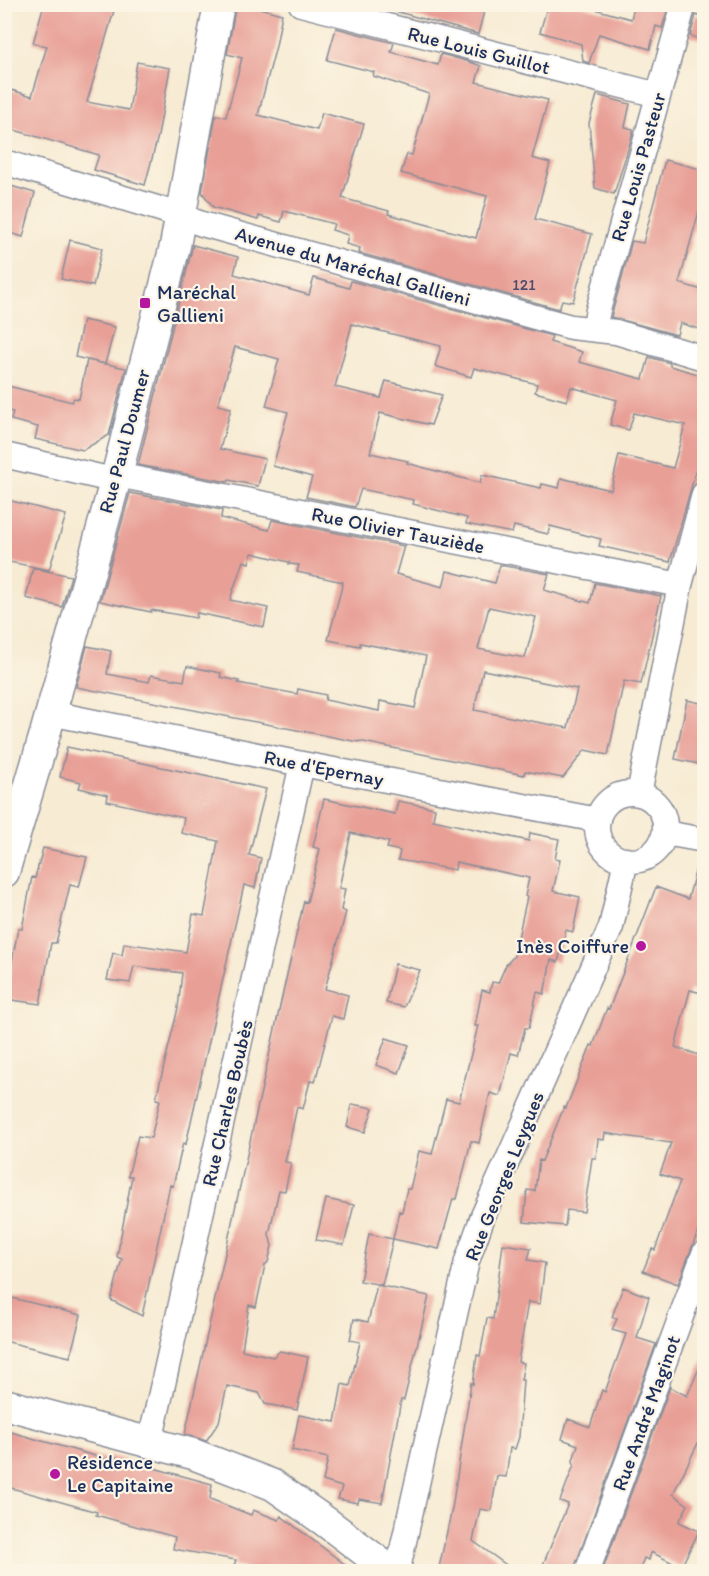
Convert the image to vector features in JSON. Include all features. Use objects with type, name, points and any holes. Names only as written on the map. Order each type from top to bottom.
[{"type":"street","name":"Rue Paul Doumer","points":[[6,864],[51,713],[116,478],[175,246],[219,4]]},
{"type":"street","name":"Rue Louis Guillot","points":[[301,4],[658,95]]},
{"type":"street","name":"Rue Louis Pasteur","points":[[594,329],[684,4]]},
{"type":"street","name":"Avenue du Maréchal Gallieni","points":[[4,162],[180,216],[571,327],[616,332],[705,358]]},
{"type":"street","name":"Rue Olivier Tauziède","points":[[4,455],[104,478],[127,477],[680,585]]},
{"type":"street","points":[[639,794],[680,585],[705,494]]},
{"type":"street","name":"Rue d'Epernay","points":[[51,713],[302,764],[598,820]]},
{"type":"street","name":"Rue Charles Boubès","points":[[150,1443],[302,764]]},
{"type":"street","points":[[628,793],[639,794],[648,797],[662,812],[665,833],[655,851],[646,857],[626,860],[616,857],[607,850],[598,831],[598,820],[609,801],[628,793]]},
{"type":"street","points":[[665,833],[705,840]]},
{"type":"street","name":"Rue Georges Leygues","points":[[393,1572],[399,1564],[467,1261],[483,1216],[611,927],[626,860]]},
{"type":"street","name":"Rue André Maginot","points":[[587,1572],[705,1254]]},
{"type":"street","points":[[4,1404],[193,1454],[273,1485],[393,1572]]},
{"type":"building","points":[[44,4],[116,4],[87,102],[129,110],[137,62],[170,68],[158,136],[145,185],[94,170],[99,155],[4,127],[4,88],[32,96],[47,46],[33,43]]},
{"type":"building","points":[[236,4],[282,14],[258,115],[317,130],[322,113],[364,124],[342,198],[389,211],[388,214],[476,238],[487,196],[401,173],[407,154],[412,155],[429,94],[373,76],[374,72],[327,60],[336,28],[394,43],[391,52],[438,65],[441,54],[470,62],[481,66],[476,82],[548,100],[532,158],[550,163],[535,219],[592,234],[573,302],[562,300],[559,309],[359,253],[360,248],[346,244],[348,235],[332,230],[334,224],[284,211],[281,222],[259,216],[258,220],[213,207],[202,192],[216,115],[226,117],[242,58],[227,54]]},
{"type":"building","points":[[399,4],[486,4],[478,34],[398,12]]},
{"type":"building","points":[[548,4],[576,4],[631,19],[635,4],[657,4],[668,8],[662,28],[656,26],[650,49],[599,34],[589,63],[583,61],[581,44],[540,32]]},
{"type":"building","points":[[696,15],[705,18],[705,40],[690,36]]},
{"type":"building","points":[[597,95],[630,104],[625,127],[633,129],[633,133],[614,194],[595,188],[589,123]]},
{"type":"building","points":[[665,160],[705,170],[705,190],[679,283],[705,291],[705,331],[680,323],[677,335],[611,317],[632,241],[643,243]]},
{"type":"building","points":[[4,184],[35,193],[23,237],[4,231]]},
{"type":"building","points":[[70,240],[102,248],[93,286],[61,279]]},
{"type":"building","points":[[193,245],[238,257],[234,274],[309,295],[314,278],[349,288],[351,281],[552,336],[550,342],[582,352],[579,362],[643,379],[649,357],[705,376],[705,439],[670,562],[599,546],[601,539],[550,526],[548,534],[514,526],[512,533],[466,524],[467,518],[413,504],[414,500],[361,489],[355,507],[306,497],[312,477],[273,466],[288,412],[266,406],[279,359],[235,347],[218,405],[231,408],[220,449],[265,459],[258,486],[138,465]],"holes":[[[352,324],[441,346],[435,366],[471,377],[474,368],[537,384],[535,392],[567,401],[571,387],[617,400],[610,425],[629,430],[634,413],[685,425],[673,468],[619,455],[611,490],[561,478],[559,488],[542,484],[541,488],[482,475],[480,483],[407,463],[408,461],[370,453],[380,413],[431,425],[442,395],[386,381],[381,398],[335,387]]]},
{"type":"building","points":[[83,320],[115,327],[105,364],[75,357]]},
{"type":"building","points":[[87,360],[126,368],[109,435],[83,450],[35,439],[38,427],[11,420],[13,412],[4,410],[4,385],[72,402],[74,398],[79,399]]},
{"type":"building","points":[[130,493],[222,510],[221,518],[269,530],[272,520],[404,546],[396,574],[443,587],[447,571],[495,583],[500,565],[549,574],[544,590],[590,603],[595,583],[661,596],[641,684],[624,681],[608,755],[585,750],[563,778],[525,771],[524,775],[76,687],[87,646],[111,651],[107,674],[149,682],[151,675],[184,681],[187,666],[221,673],[220,677],[239,681],[238,683],[297,694],[298,689],[326,695],[325,700],[379,711],[380,701],[415,708],[426,656],[360,643],[360,646],[328,640],[343,582],[297,572],[299,565],[252,553],[249,563],[243,561],[230,600],[268,608],[264,627],[197,613],[196,618],[151,610],[151,612],[100,601]],"holes":[[[489,607],[536,617],[525,658],[478,649]],[[483,670],[577,689],[568,728],[474,710]]]},
{"type":"building","points":[[4,499],[66,515],[49,570],[4,561]]},
{"type":"building","points":[[33,568],[71,576],[62,607],[26,598]]},
{"type":"building","points":[[687,700],[705,704],[705,736],[699,764],[675,759]]},
{"type":"building","points":[[67,747],[266,789],[249,855],[261,858],[255,888],[244,885],[186,1144],[183,1143],[173,1186],[170,1185],[142,1316],[111,1300],[122,1259],[117,1257],[132,1176],[128,1176],[138,1136],[151,1138],[160,1100],[156,1099],[178,1008],[182,973],[134,966],[130,983],[107,980],[113,953],[122,955],[124,943],[186,952],[193,914],[204,916],[218,841],[181,833],[184,818],[107,801],[108,795],[79,788],[81,782],[60,777]]},
{"type":"building","points":[[324,799],[395,814],[398,801],[435,808],[433,820],[529,841],[530,833],[559,839],[555,859],[560,860],[553,891],[580,897],[573,932],[566,930],[558,962],[551,960],[544,994],[537,992],[529,1028],[525,1028],[518,1055],[511,1053],[500,1096],[490,1093],[479,1143],[471,1141],[457,1199],[453,1199],[439,1249],[393,1239],[399,1211],[402,1212],[407,1189],[410,1189],[419,1151],[432,1154],[446,1099],[459,1102],[478,1026],[475,1026],[482,990],[490,992],[492,982],[498,983],[506,965],[514,956],[529,878],[456,862],[455,870],[398,860],[400,851],[387,848],[389,842],[351,833],[339,888],[345,889],[341,910],[346,912],[325,989],[348,995],[343,1019],[332,1016],[315,1082],[310,1081],[303,1109],[297,1107],[285,1162],[291,1163],[285,1191],[279,1190],[269,1234],[272,1246],[265,1265],[256,1307],[249,1305],[242,1350],[273,1357],[280,1351],[308,1357],[297,1410],[265,1404],[259,1393],[227,1386],[219,1422],[206,1441],[185,1434],[304,901],[307,902],[320,849],[313,847]]},
{"type":"building","points":[[43,848],[87,857],[79,887],[70,885],[56,943],[51,943],[40,1004],[5,999],[18,929],[22,929],[32,877],[35,878]]},
{"type":"building","points":[[698,861],[705,861],[705,979],[701,993],[690,990],[675,1047],[705,1057],[705,1213],[678,1284],[643,1271],[652,1249],[655,1250],[680,1181],[660,1174],[671,1143],[605,1133],[604,1140],[598,1139],[596,1158],[592,1158],[584,1212],[567,1210],[565,1226],[524,1222],[527,1190],[535,1191],[539,1160],[542,1161],[591,1045],[593,1046],[607,1008],[609,1009],[656,887],[688,899]]},
{"type":"building","points":[[395,964],[420,970],[404,1007],[386,1003]]},
{"type":"building","points":[[386,1038],[409,1045],[399,1073],[376,1065]]},
{"type":"building","points":[[352,1104],[373,1108],[365,1132],[347,1127]]},
{"type":"building","points":[[326,1199],[354,1205],[344,1245],[316,1240]]},
{"type":"building","points":[[369,1234],[393,1239],[382,1285],[360,1281]]},
{"type":"building","points":[[503,1244],[531,1248],[528,1260],[545,1263],[540,1304],[528,1302],[518,1362],[524,1363],[521,1380],[523,1380],[519,1437],[515,1449],[510,1448],[506,1477],[497,1476],[491,1511],[480,1509],[473,1541],[516,1572],[438,1572],[452,1509],[477,1355],[480,1356],[487,1318],[493,1319]]},
{"type":"building","points":[[377,1285],[429,1296],[404,1400],[401,1400],[382,1503],[359,1499],[358,1503],[338,1499],[342,1487],[323,1481],[328,1458],[292,1450],[299,1415],[335,1422],[342,1384],[350,1386],[360,1342],[350,1340],[354,1319],[368,1322]]},
{"type":"building","points":[[623,1287],[649,1297],[637,1338],[656,1344],[573,1572],[540,1572],[568,1504],[560,1501],[574,1465],[573,1460],[578,1445],[562,1439],[568,1419],[590,1427],[602,1390],[605,1392],[626,1334],[612,1330],[617,1319],[612,1317]]},
{"type":"building","points":[[4,1296],[81,1315],[70,1357],[4,1341]]},
{"type":"building","points":[[705,1355],[704,1431],[673,1494],[688,1505],[679,1522],[699,1531],[681,1567],[651,1552],[649,1560],[644,1558],[639,1572],[602,1572],[670,1387],[687,1396]]},
{"type":"building","points":[[4,1430],[109,1460],[110,1456],[212,1484],[210,1499],[251,1515],[253,1510],[279,1520],[281,1516],[355,1572],[258,1572],[234,1565],[236,1560],[173,1549],[175,1537],[4,1486]]},
{"type":"place","name":"Maréchal Gallieni","points":[[145,303]]},
{"type":"place","name":"Inès Coiffure","points":[[641,946]]},
{"type":"place","name":"Résidence Le Capitaine","points":[[55,1474]]}]
